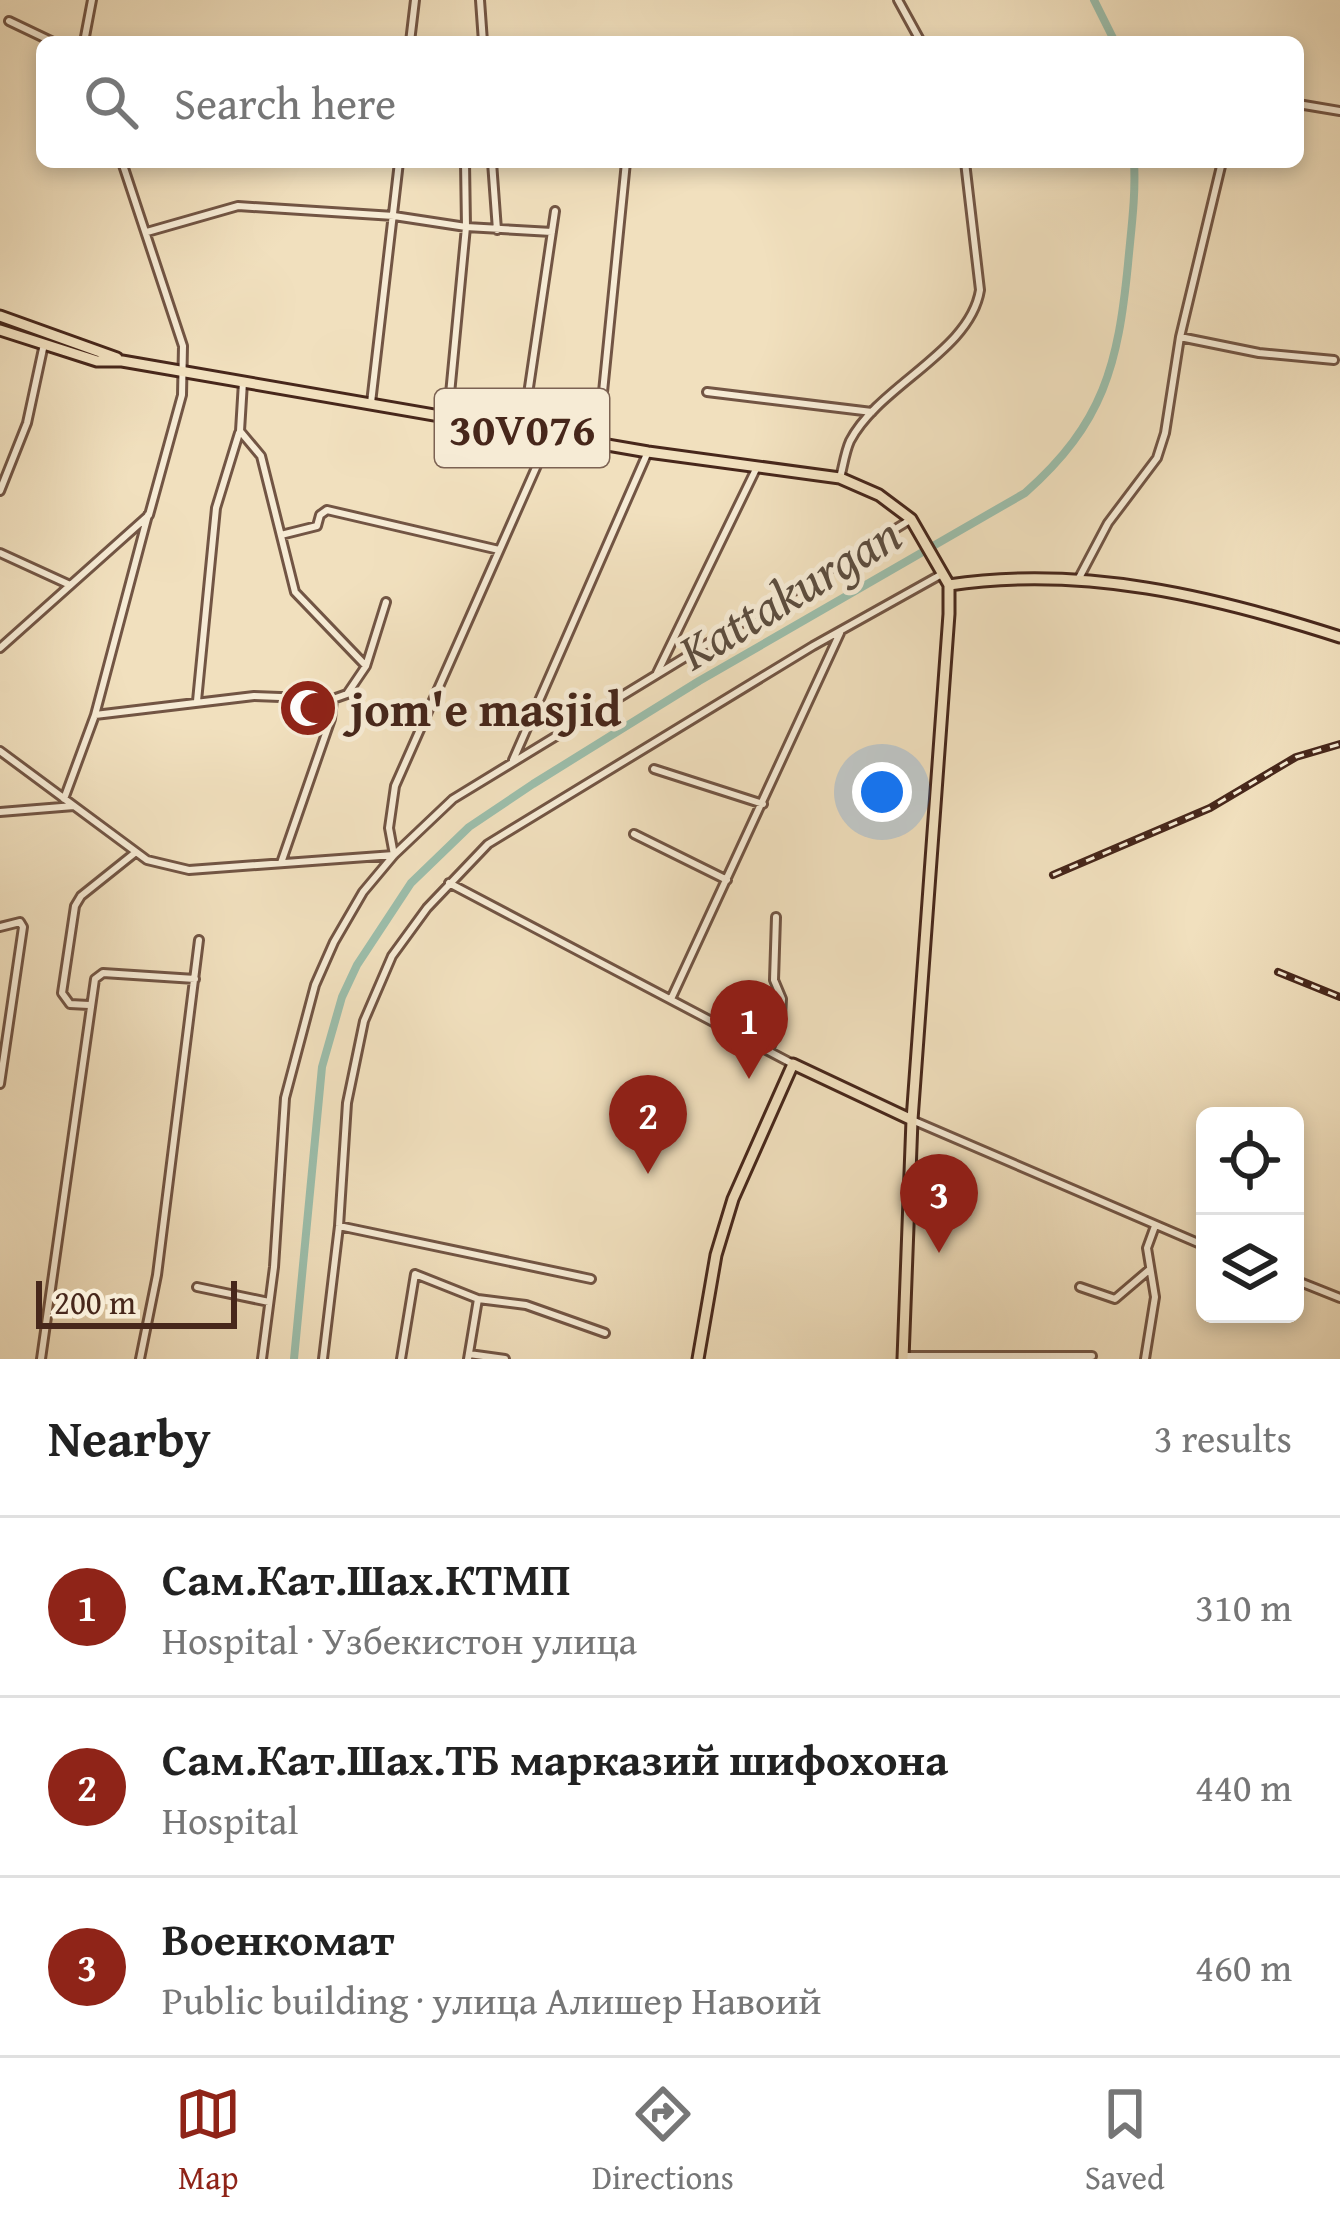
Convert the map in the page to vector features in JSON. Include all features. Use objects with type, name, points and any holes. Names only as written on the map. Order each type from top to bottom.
[{"type":"main road","name":"30V076","points":[[0,316],[122,361],[184,374],[648,452],[840,478],[879,495],[911,519],[949,585]]},
{"type":"main road","name":"30V076","points":[[0,331],[97,361],[122,361]]},
{"type":"main road","points":[[903,1358],[912,1120],[949,585],[998,578],[1079,578],[1158,588],[1340,637]]},
{"type":"main road","points":[[698,1359],[716,1256],[733,1199],[794,1064],[912,1120]]},
{"type":"street","points":[[85,36],[92,0]]},
{"type":"street","points":[[411,36],[415,0]]},
{"type":"street","points":[[480,0],[483,36]]},
{"type":"street","points":[[898,0],[918,36]]},
{"type":"street","points":[[9,21],[40,36]]},
{"type":"street","points":[[1304,105],[1340,111]]},
{"type":"street","points":[[64,799],[94,715],[184,374],[183,346],[124,168]]},
{"type":"street","points":[[371,403],[398,168]]},
{"type":"street","points":[[448,415],[466,227],[465,168]]},
{"type":"street","points":[[492,168],[497,230]]},
{"type":"street","points":[[598,442],[625,168]]},
{"type":"street","points":[[840,478],[849,442],[872,412],[964,326],[977,308],[980,290],[966,168]]},
{"type":"street","points":[[1079,578],[1108,523],[1157,458],[1166,434],[1180,337],[1221,168]]},
{"type":"street","points":[[147,232],[238,206],[552,232]]},
{"type":"street","points":[[523,428],[555,212]]},
{"type":"street","points":[[1180,337],[1259,353],[1334,360]]},
{"type":"street","points":[[0,491],[27,423],[44,344]]},
{"type":"street","points":[[197,701],[216,508],[240,431],[243,382]]},
{"type":"street","points":[[707,392],[872,412]]},
{"type":"street","points":[[240,431],[261,456],[301,601],[366,666]]},
{"type":"street","points":[[394,855],[389,828],[394,786],[551,433]]},
{"type":"street","points":[[512,764],[648,452]]},
{"type":"street","points":[[655,676],[757,467]]},
{"type":"street","points":[[281,535],[316,526],[327,510],[500,550]]},
{"type":"street","points":[[0,648],[148,514]]},
{"type":"street","points":[[262,1359],[285,1098],[315,985],[363,892],[394,855],[453,800],[911,519]]},
{"type":"street","points":[[0,554],[70,585]]},
{"type":"street","points":[[323,1359],[347,1103],[364,1021],[392,956],[449,883],[488,844],[841,630],[944,573]]},
{"type":"street","points":[[94,715],[254,696],[333,699],[347,694],[366,666],[386,602]]},
{"type":"street","points":[[670,1000],[841,630]]},
{"type":"street","points":[[281,863],[331,718],[333,699]]},
{"type":"street","points":[[0,751],[147,860],[189,870],[394,855]]},
{"type":"street","points":[[654,769],[763,803]]},
{"type":"street","points":[[0,812],[74,806]]},
{"type":"street","points":[[634,834],[727,880]]},
{"type":"street","points":[[89,1005],[70,1004],[62,994],[75,907],[81,896],[136,852]]},
{"type":"street","points":[[449,883],[794,1064]]},
{"type":"street","points":[[769,1051],[782,999],[774,980],[776,917]]},
{"type":"street","points":[[0,927],[20,922],[23,927],[0,1084]]},
{"type":"street","points":[[140,1359],[158,1275],[200,940]]},
{"type":"street","points":[[41,1359],[95,979],[103,973],[195,980]]},
{"type":"street","points":[[912,1120],[1196,1242]]},
{"type":"street","points":[[339,1226],[590,1279]]},
{"type":"street","points":[[1145,1359],[1155,1298],[1147,1249],[1155,1226]]},
{"type":"street","points":[[1080,1287],[1115,1299],[1149,1270]]},
{"type":"street","points":[[401,1359],[415,1274],[478,1299],[526,1305],[605,1333]]},
{"type":"street","points":[[1304,1284],[1340,1298]]},
{"type":"street","points":[[197,1287],[269,1302]]},
{"type":"street","points":[[478,1299],[468,1357],[505,1359]]},
{"type":"street","points":[[903,1358],[1092,1356]]},
{"type":"waterway","name":"Kattakurgan","points":[[1094,0],[1112,36]]},
{"type":"waterway","name":"Kattakurgan","points":[[294,1359],[322,1067],[342,997],[357,965],[411,883],[469,827],[533,784],[699,681],[1025,493],[1052,467],[1090,416],[1112,362],[1128,264],[1134,168]]},
{"type":"railway","points":[[1053,875],[1210,808],[1296,757],[1340,744]]},
{"type":"railway","points":[[1278,972],[1340,997]]},
{"type":"place","name":"jom'e masjid","points":[[308,708]]},
{"type":"place","name":"Сам.Кат.Шах.КТМП","points":[[749,1079]]},
{"type":"place","name":"Сам.Кат.Шах.ТБ марказий шифохона","points":[[648,1174]]},
{"type":"place","name":"Военкомат","points":[[939,1253]]}]
